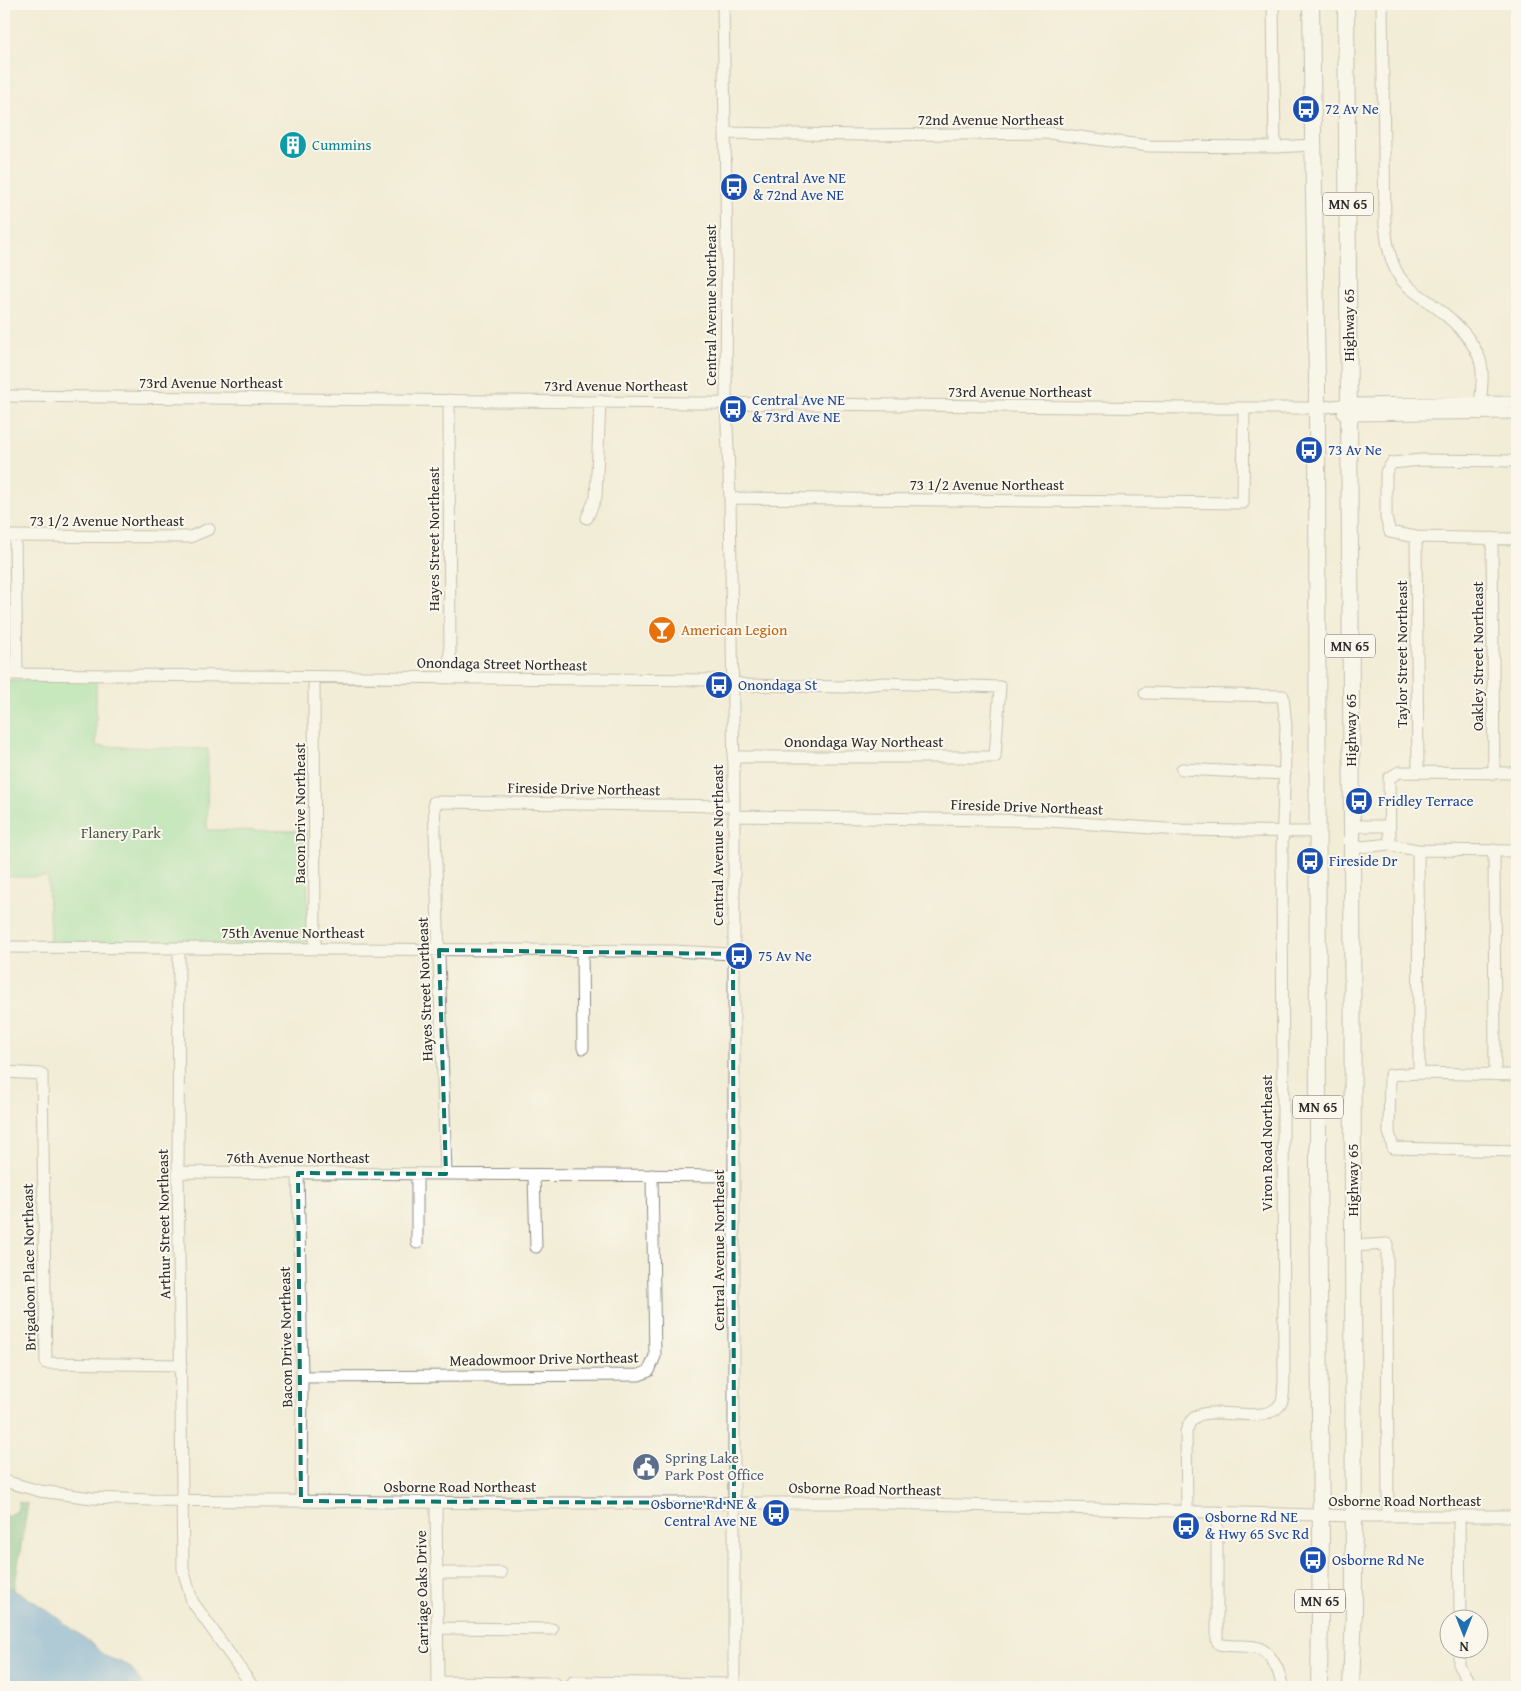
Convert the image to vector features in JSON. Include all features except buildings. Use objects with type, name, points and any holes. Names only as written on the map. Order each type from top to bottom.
[{"type":"highway","name":"MN 65","points":[[1311,4],[1317,408],[1321,1515],[1319,1687]]},
{"type":"highway","name":"Highway 65","points":[[1346,4],[1352,826],[1352,1516]]},
{"type":"highway","name":"MN 65","points":[[1351,1687],[1354,1611],[1352,1516]]},
{"type":"street","name":"Central Avenue Northeast","points":[[723,4],[726,133],[726,402],[730,498],[734,811],[734,1686]]},
{"type":"street","points":[[1273,4],[1275,148]]},
{"type":"street","points":[[1382,4],[1385,225],[1389,255],[1402,280],[1417,294],[1449,317],[1473,344],[1480,359],[1483,389],[1480,402],[1481,414]]},
{"type":"street","name":"72nd Avenue Northeast","points":[[726,133],[865,135],[1049,133],[1149,146],[1275,148],[1314,145]]},
{"type":"street","name":"73rd Avenue Northeast","points":[[4,396],[726,402],[893,406],[1317,408],[1481,414],[1517,413]]},
{"type":"street","name":"Hayes Street Northeast","points":[[449,400],[450,678]]},
{"type":"street","points":[[587,518],[596,497],[600,401]]},
{"type":"street","name":"73rd Avenue Northeast","points":[[1349,410],[1480,402],[1517,402]]},
{"type":"street","name":"73 1/2 Avenue Northeast","points":[[730,498],[1242,503],[1244,408]]},
{"type":"street","points":[[1517,461],[1421,460],[1392,463],[1386,472],[1386,518],[1390,532],[1416,537],[1517,538]]},
{"type":"street","name":"73 1/2 Avenue Northeast","points":[[10,536],[190,537],[208,529]]},
{"type":"street","points":[[10,536],[17,674]]},
{"type":"street","name":"Taylor Street Northeast","points":[[1416,537],[1418,772]]},
{"type":"street","name":"Oakley Street Northeast","points":[[1492,538],[1494,774]]},
{"type":"street","name":"Onondaga Street Northeast","points":[[4,674],[720,680],[746,685],[835,687],[884,683],[1000,687],[995,757]]},
{"type":"street","name":"Bacon Drive Northeast","points":[[314,677],[315,949]]},
{"type":"street","name":"Viron Road Northeast","points":[[1145,693],[1283,696],[1286,726],[1282,833],[1284,1374],[1282,1400],[1270,1412],[1258,1414],[1206,1414],[1194,1418],[1186,1432],[1187,1512]]},
{"type":"street","name":"Onondaga Way Northeast","points":[[733,757],[995,757]]},
{"type":"street","points":[[1182,770],[1285,774]]},
{"type":"street","points":[[1390,844],[1389,778],[1399,772],[1517,773]]},
{"type":"street","name":"Hayes Street Northeast","points":[[434,802],[446,1174]]},
{"type":"street","name":"Fireside Drive Northeast","points":[[434,802],[1048,821],[1181,830],[1282,833],[1318,832]]},
{"type":"street","points":[[1352,826],[1389,826]]},
{"type":"street","points":[[1352,848],[1390,844],[1418,850],[1517,850]]},
{"type":"street","points":[[1418,850],[1419,1073]]},
{"type":"street","points":[[1494,850],[1495,1075]]},
{"type":"street","name":"75th Avenue Northeast","points":[[4,947],[582,950],[733,954]]},
{"type":"street","name":"Arthur Street Northeast","points":[[179,948],[178,1172],[183,1569],[192,1601],[253,1687]]},
{"type":"street","points":[[582,950],[583,1048]]},
{"type":"street","name":"Brigadoon Place Northeast","points":[[4,1072],[42,1074],[46,1363],[181,1365]]},
{"type":"street","points":[[1517,1075],[1419,1073],[1390,1075],[1389,1132],[1394,1148],[1517,1151]]},
{"type":"street","name":"76th Avenue Northeast","points":[[178,1172],[734,1176]]},
{"type":"street","name":"Bacon Drive Northeast","points":[[298,1173],[302,1377],[301,1501]]},
{"type":"street","points":[[417,1174],[417,1243]]},
{"type":"street","points":[[534,1175],[536,1247]]},
{"type":"street","name":"Meadowmoor Drive Northeast","points":[[302,1377],[639,1375],[649,1371],[655,1356],[652,1175]]},
{"type":"street","points":[[1353,1246],[1387,1244],[1388,1516]]},
{"type":"street","name":"Osborne Road Northeast","points":[[4,1481],[40,1491],[92,1498],[436,1502],[886,1503],[1352,1516],[1517,1516]]},
{"type":"street","name":"Carriage Oaks Drive","points":[[436,1502],[438,1682],[555,1684]]},
{"type":"street","points":[[1217,1512],[1217,1640],[1220,1644],[1227,1646],[1258,1646],[1265,1650],[1281,1677],[1282,1687]]},
{"type":"street","points":[[1459,1516],[1460,1608]]},
{"type":"street","points":[[437,1573],[501,1573]]},
{"type":"street","points":[[437,1628],[552,1629]]},
{"type":"street","points":[[1459,1658],[1459,1666],[1472,1687]]},
{"type":"street","points":[[573,1682],[734,1686]]},
{"type":"highlighted area","points":[[439,950],[733,954],[734,1503],[301,1501],[298,1173],[446,1174]]},
{"type":"green space","name":"Flanery Park","points":[[4,680],[96,680],[96,746],[208,749],[207,830],[307,831],[308,940],[302,945],[50,942],[48,877],[4,877]]},
{"type":"green space","points":[[19,1502],[28,1504],[14,1590],[4,1586],[4,1517],[17,1511]]},
{"type":"water","points":[[4,1586],[27,1597],[50,1612],[94,1645],[102,1654],[130,1667],[144,1687],[4,1687]]},
{"type":"place","name":"72 Av Ne","points":[[1306,109]]},
{"type":"place","name":"Cummins","points":[[293,145]]},
{"type":"place","name":"Central Ave NE & 72nd Ave NE","points":[[734,187]]},
{"type":"place","name":"Central Ave NE & 73rd Ave NE","points":[[733,409]]},
{"type":"place","name":"73 Av Ne","points":[[1309,450]]},
{"type":"place","name":"American Legion","points":[[662,630]]},
{"type":"place","name":"Onondaga St","points":[[719,685]]},
{"type":"place","name":"Fridley Terrace","points":[[1359,801]]},
{"type":"place","name":"Fireside Dr","points":[[1310,861]]},
{"type":"place","name":"75 Av Ne","points":[[739,956]]},
{"type":"place","name":"Spring Lake Park Post Office","points":[[646,1467]]},
{"type":"place","name":"Osborne Rd NE & Central Ave NE","points":[[776,1513]]},
{"type":"place","name":"Osborne Rd NE & Hwy 65 Svc Rd","points":[[1186,1526]]},
{"type":"place","name":"Osborne Rd Ne","points":[[1313,1560]]}]
